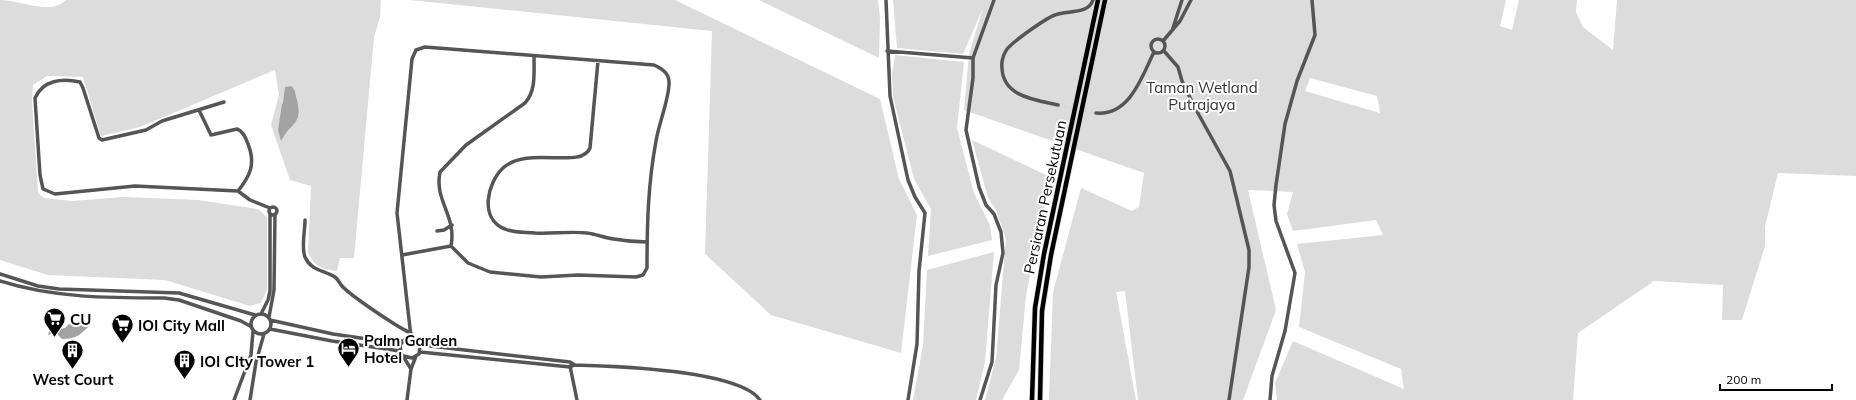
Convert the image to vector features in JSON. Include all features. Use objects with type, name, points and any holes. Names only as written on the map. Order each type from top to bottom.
[{"type":"main road","name":"Persiaran Persekutuan","points":[[1032,400],[1035,308],[1044,254],[1098,0]]},
{"type":"main road","name":"Persiaran Persekutuan","points":[[1040,400],[1040,356],[1043,304],[1105,0]]},
{"type":"street","points":[[886,0],[890,96],[908,180],[915,197],[925,213],[919,271],[917,344],[908,400]]},
{"type":"street","points":[[980,400],[992,362],[996,285],[1003,253],[1001,232],[994,214],[986,205],[979,187],[966,130],[973,58],[994,0]]},
{"type":"street","points":[[1058,105],[1015,93],[1004,80],[1002,67],[1004,55],[1010,45],[1055,15],[1086,9],[1093,0]]},
{"type":"street","points":[[1172,31],[1182,0]]},
{"type":"street","points":[[1163,41],[1180,21],[1191,0]]},
{"type":"street","points":[[1270,400],[1272,376],[1285,331],[1295,272],[1276,221],[1274,205],[1276,185],[1285,124],[1297,81],[1315,35],[1312,0]]},
{"type":"street","points":[[1154,52],[1151,46],[1154,40],[1157,39],[1163,41],[1166,46],[1164,51]]},
{"type":"street","points":[[411,335],[397,213],[414,54],[416,50],[425,47],[534,57],[654,65],[661,68],[668,74],[670,84],[656,141],[648,194],[647,268],[643,275],[636,278],[578,275],[541,276],[490,272],[468,264],[451,246]]},
{"type":"street","points":[[887,51],[973,58]]},
{"type":"street","points":[[1154,52],[1157,53],[1164,51]]},
{"type":"street","points":[[1164,51],[1178,67],[1182,81],[1194,106],[1230,171],[1249,250],[1249,267],[1229,400]]},
{"type":"street","points":[[1096,113],[1109,112],[1126,102],[1132,94],[1154,52]]},
{"type":"street","points":[[451,246],[454,234],[439,191],[440,172],[466,145],[530,98],[532,92],[534,57]]},
{"type":"street","points":[[598,61],[590,148],[588,153],[579,158],[542,156],[521,158],[512,162],[503,168],[494,179],[488,192],[488,208],[493,220],[505,230],[538,233],[585,233],[624,241],[647,242]]},
{"type":"street","points":[[224,102],[162,121],[146,130],[100,140],[80,82],[74,81],[45,84],[39,90],[36,98],[40,175],[43,189],[55,194],[135,186],[238,192],[250,200],[270,208],[275,207],[277,211],[275,214],[274,290],[269,319],[270,329]]},
{"type":"street","points":[[200,110],[211,134],[237,129],[246,139],[253,158],[253,165],[247,180],[238,192]]},
{"type":"street","points":[[261,314],[270,292],[270,208]]},
{"type":"street","points":[[270,214],[275,214]]},
{"type":"street","points":[[305,220],[305,257],[310,266],[340,280],[341,285],[406,331],[419,343],[437,347],[570,362],[575,364],[692,374],[741,387],[750,391],[760,400]]},
{"type":"street","points":[[437,231],[444,230],[452,225]]},
{"type":"street","points":[[402,254],[451,246]]},
{"type":"street","points":[[0,274],[32,284],[59,289],[179,294],[255,315],[261,314],[269,319],[305,328],[370,339],[395,342],[402,341],[411,335]]},
{"type":"street","points":[[0,282],[54,294],[164,298],[179,300],[241,321],[250,326],[253,331],[258,334],[264,334]]},
{"type":"street","points":[[250,326],[251,320],[255,315]]},
{"type":"street","points":[[250,400],[256,362],[264,334],[270,329],[400,351],[411,369]]},
{"type":"street","points":[[234,400],[251,355],[253,331]]},
{"type":"street","points":[[400,351],[402,341]]},
{"type":"street","points":[[419,343],[420,352]]},
{"type":"street","points":[[407,400],[411,369],[416,356],[420,352]]},
{"type":"street","points":[[420,352],[570,367],[575,364]]},
{"type":"street","points":[[404,356],[412,358],[416,356]]},
{"type":"street","points":[[570,362],[577,400]]},
{"type":"green space","points":[[0,0],[35,6],[52,7],[60,5],[66,0],[381,0],[380,17],[374,37],[354,258],[340,258],[337,271],[319,266],[310,257],[308,252],[311,186],[290,180],[271,125],[279,95],[275,70],[140,127],[101,136],[83,77],[47,76],[33,85],[32,101],[38,193],[44,198],[72,201],[124,197],[198,200],[258,209],[267,217],[267,290],[261,303],[250,306],[165,280],[48,275],[0,260]]},
{"type":"green space","points":[[410,0],[675,0],[880,99],[899,179],[917,215],[901,353],[771,315],[705,254],[712,31]]},
{"type":"green space","points":[[759,0],[878,0],[880,18],[879,58]]},
{"type":"green space","name":"Taman Wetland Putrajaya","points":[[893,0],[1506,0],[1500,26],[1512,30],[1519,0],[1577,0],[1576,12],[1583,27],[1613,50],[1617,0],[1856,0],[1856,176],[1778,173],[1765,227],[1765,246],[1742,320],[1722,320],[1723,285],[1654,281],[1578,333],[1573,400],[1277,400],[1275,383],[1293,341],[1404,389],[1401,369],[1299,327],[1305,272],[1297,244],[1383,235],[1376,220],[1293,231],[1287,214],[1293,192],[1248,190],[1276,310],[1243,400],[1138,400],[1125,291],[1116,292],[1136,400],[1049,400],[1053,292],[1081,188],[1132,211],[1139,207],[1144,173],[964,110],[969,54],[983,8],[963,54],[897,48]],"holes":[[[1310,78],[1377,96],[1380,113],[1305,91]]]},
{"type":"green space","points":[[895,55],[964,62],[957,128],[974,193],[990,225],[992,240],[928,256],[931,209],[914,179],[893,97],[892,74]]},
{"type":"green space","points":[[972,140],[1050,177],[1026,296],[1019,370],[1002,400],[985,400],[996,358],[1006,239],[996,210],[988,198]]},
{"type":"green space","points":[[994,252],[985,362],[976,400],[913,400],[923,345],[927,270]]},
{"type":"shaded area","points":[[291,86],[295,92],[298,114],[295,123],[281,141],[278,130],[285,87]]},
{"type":"shaded area","points":[[83,322],[89,326],[74,337],[62,339],[56,333],[48,335],[50,328],[55,326],[59,329],[65,328],[69,324],[78,327]]},
{"type":"tunnel","points":[[1058,105],[1096,113]]},
{"type":"place","name":"CU","points":[[54,338]]},
{"type":"place","name":"IOI City Mall","points":[[122,344]]},
{"type":"place","name":"Palm Garden Hotel","points":[[348,368]]},
{"type":"place","name":"West Court","points":[[73,370]]},
{"type":"place","name":"IOI CIty Tower 1","points":[[185,380]]}]
